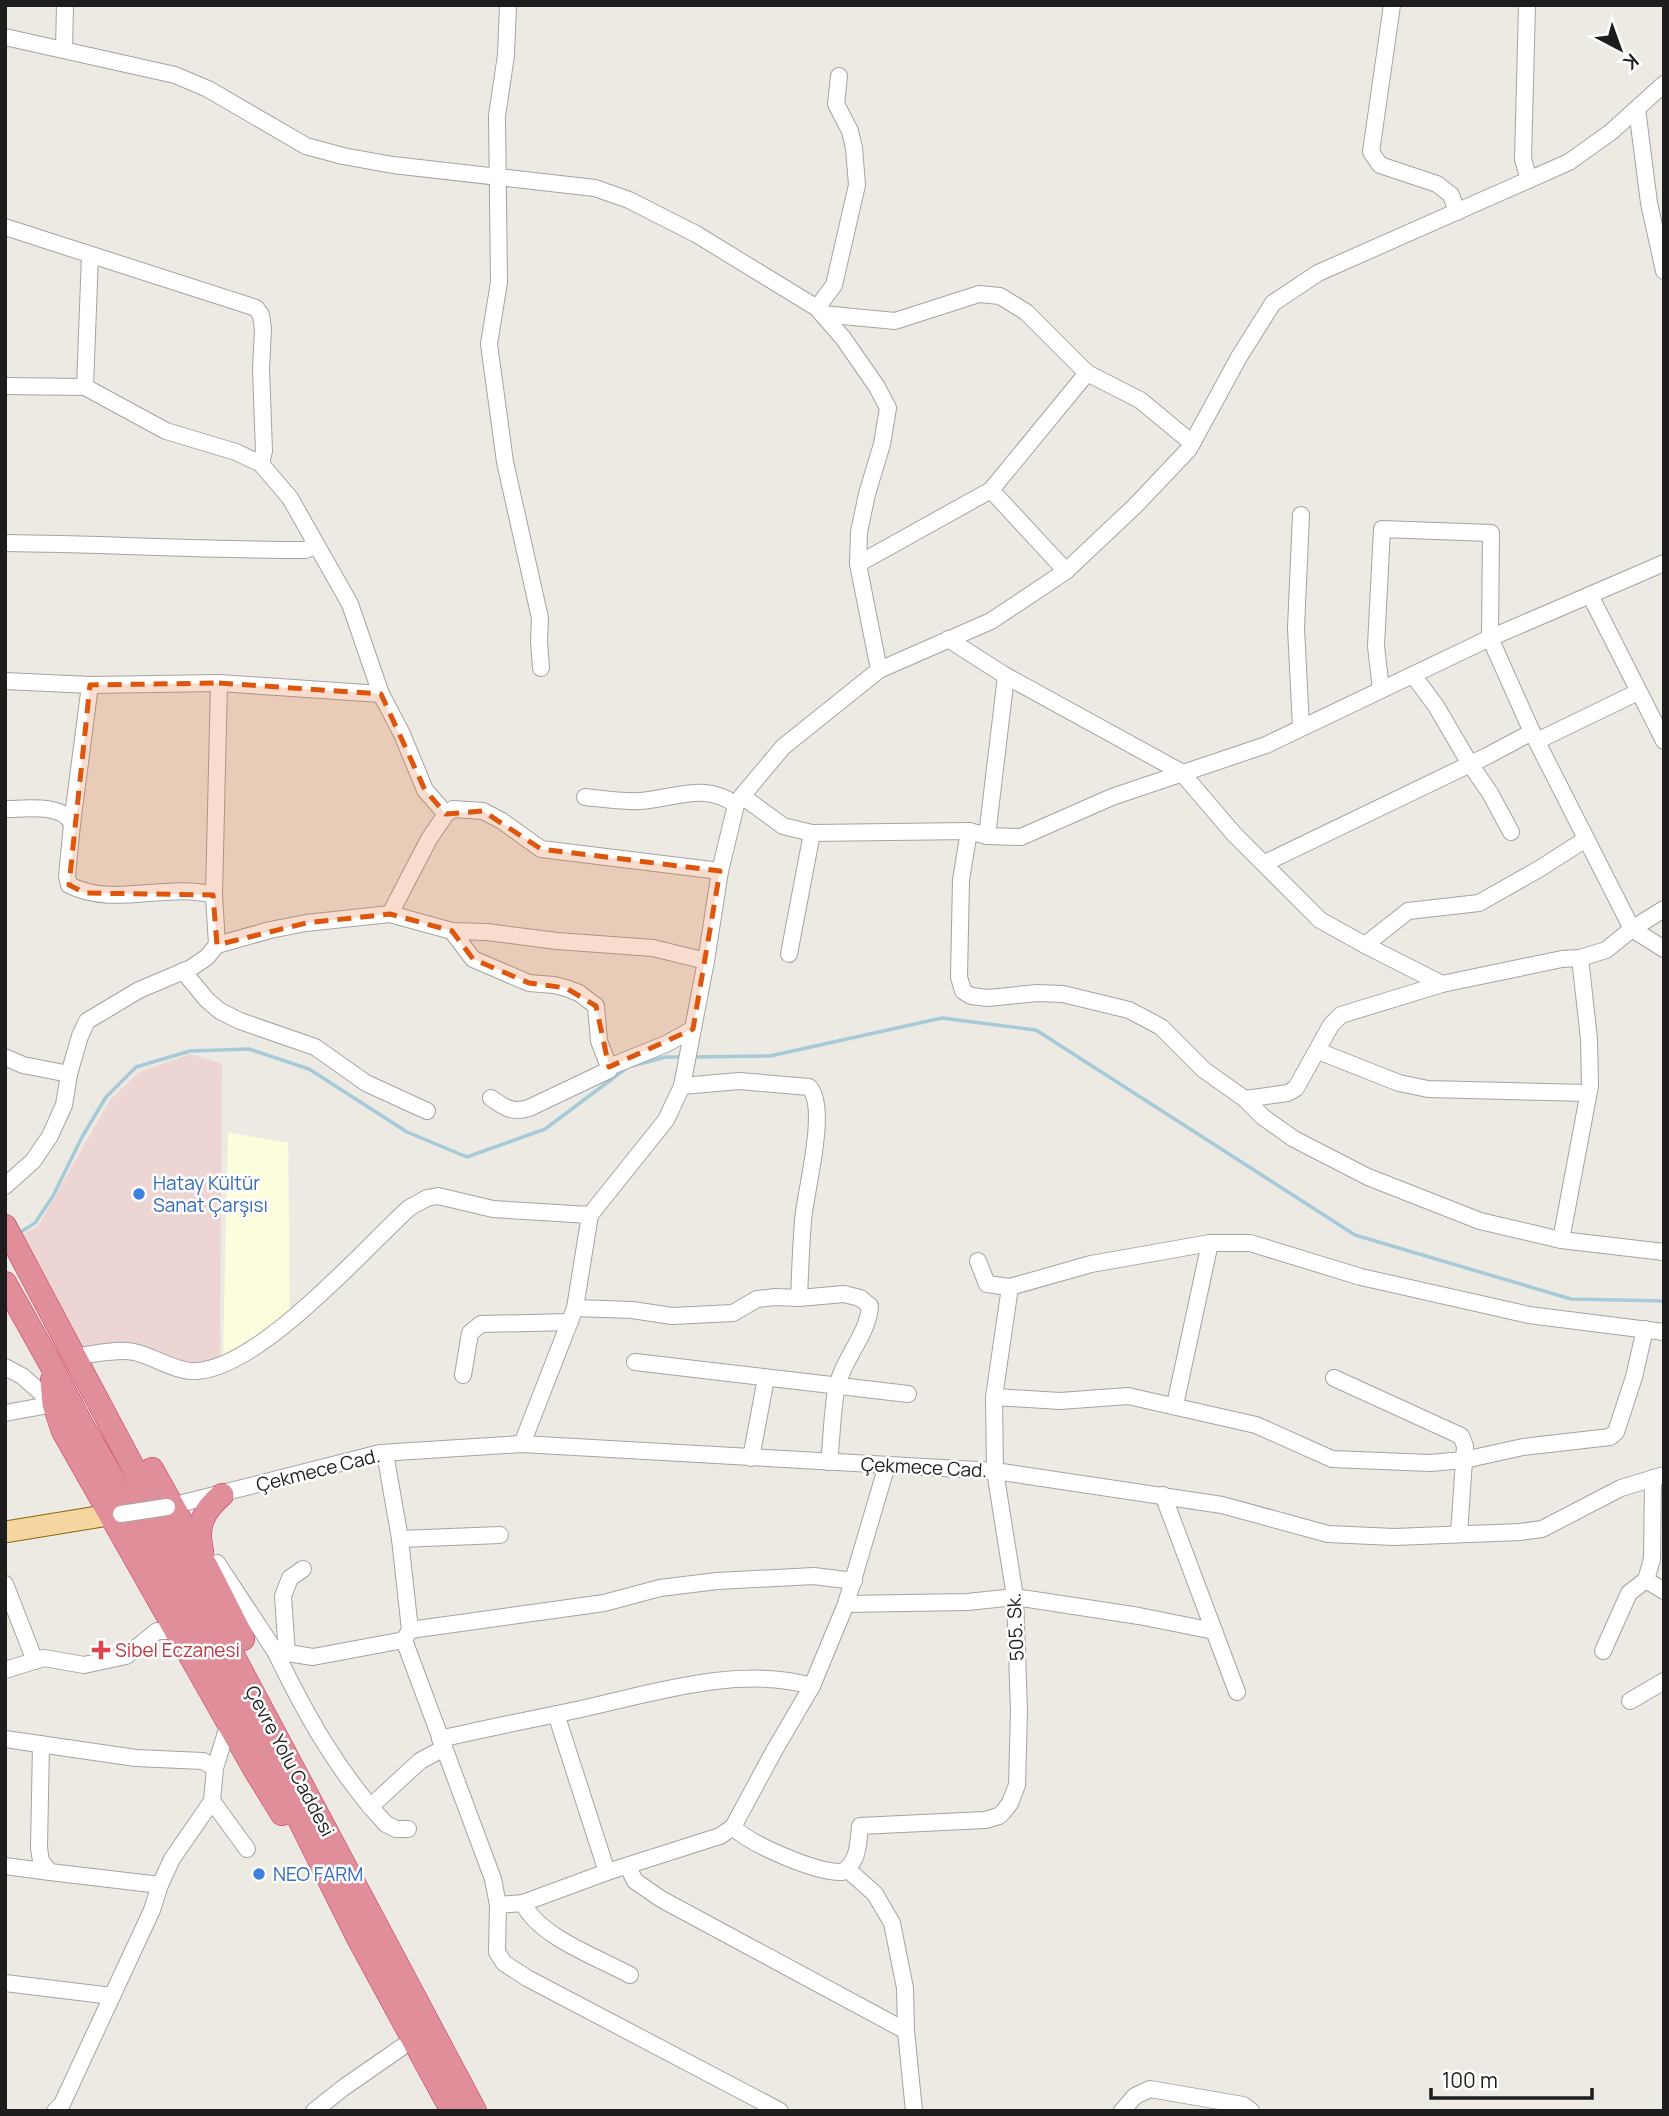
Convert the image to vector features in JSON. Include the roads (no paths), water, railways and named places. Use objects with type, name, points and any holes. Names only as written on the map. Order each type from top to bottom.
[{"type":"highway","name":"Çevre Yolu Caddesi","points":[[5,1226],[475,2111]]},
{"type":"highway","name":"Çevre Yolu Caddesi","points":[[5,1283],[81,1423],[239,1698],[357,1936],[452,2111]]},
{"type":"highway","points":[[74,1352],[110,1396],[207,1568],[293,1739],[362,1899]]},
{"type":"highway","points":[[50,1363],[54,1404],[63,1431],[115,1514],[176,1631],[254,1770],[357,1936]]},
{"type":"highway","points":[[207,1568],[200,1543],[200,1522],[209,1506],[222,1495]]},
{"type":"main road","points":[[8,1526],[115,1514]]},
{"type":"street","points":[[64,50],[65,5]]},
{"type":"street","points":[[508,5],[506,55],[497,116],[499,282],[489,344],[505,462],[540,618],[541,667]]},
{"type":"street","points":[[1392,5],[1371,152],[1380,164],[1437,184],[1451,195],[1457,212]]},
{"type":"street","points":[[1527,5],[1522,159],[1529,180]]},
{"type":"street","points":[[5,37],[175,75],[208,89],[306,146],[343,156],[393,165],[595,188],[629,200],[696,234],[819,311],[857,357],[888,408],[882,444],[859,533],[858,565],[879,670]]},
{"type":"street","points":[[819,311],[834,285],[857,185],[852,139],[836,103],[839,76]]},
{"type":"street","points":[[522,1444],[572,1315],[590,1214],[666,1121],[682,1086],[720,871],[739,801],[783,747],[879,670],[991,621],[1066,571],[1135,506],[1192,443],[1239,357],[1273,303],[1318,273],[1569,162],[1611,132],[1664,84]]},
{"type":"street","points":[[1637,109],[1649,203],[1664,271]]},
{"type":"street","points":[[5,227],[256,309],[261,314],[263,329],[264,451],[261,464]]},
{"type":"street","points":[[85,387],[90,255]]},
{"type":"street","points":[[819,311],[895,321],[979,294],[1000,296],[1026,312],[1087,373],[1140,400],[1192,443]]},
{"type":"street","points":[[858,565],[991,490],[1087,373]]},
{"type":"street","points":[[5,386],[85,387],[166,431],[236,452],[261,464],[290,498],[349,604],[381,694],[402,734],[425,790],[446,814]]},
{"type":"street","points":[[991,490],[1066,571]]},
{"type":"street","points":[[1301,515],[1296,628],[1301,727]]},
{"type":"street","points":[[1381,690],[1376,646],[1382,529],[1492,533],[1490,638],[1535,736],[1632,929],[1664,949]]},
{"type":"street","points":[[5,542],[191,550],[306,550],[315,546]]},
{"type":"street","points":[[584,797],[642,801],[703,792],[739,801],[783,827],[812,833],[969,831],[987,836],[1021,837],[1112,797],[1266,746],[1490,638],[1664,563]]},
{"type":"street","points":[[1590,595],[1664,741]]},
{"type":"street","points":[[948,639],[1006,676],[1181,772],[1234,834],[1320,920],[1365,946],[1442,984]]},
{"type":"street","points":[[1413,675],[1436,706],[1511,832]]},
{"type":"street","points":[[987,836],[1006,676]]},
{"type":"street","points":[[5,681],[90,685],[219,683],[381,694]]},
{"type":"street","points":[[217,945],[214,895],[219,683]]},
{"type":"street","points":[[90,685],[72,824],[67,876],[69,885],[85,893],[137,895],[200,891],[214,895]]},
{"type":"street","points":[[1265,863],[1470,764],[1638,692]]},
{"type":"street","points":[[5,809],[46,809],[69,817],[72,824]]},
{"type":"street","points":[[390,914],[429,839],[446,814],[453,809],[483,811],[541,849],[720,871]]},
{"type":"street","points":[[969,831],[961,880],[959,978],[963,991],[971,996],[988,998],[1037,993],[1063,994],[1129,1010],[1161,1027],[1205,1070],[1294,1139],[1368,1177],[1480,1221],[1561,1240],[1664,1252]]},
{"type":"street","points":[[789,954],[812,833]]},
{"type":"street","points":[[1365,946],[1408,911],[1479,903],[1586,839]]},
{"type":"street","points":[[1245,1099],[1288,1093],[1296,1088],[1331,1025],[1341,1015],[1442,984],[1562,959],[1580,958],[1606,950],[1632,929],[1664,909]]},
{"type":"street","points":[[5,1186],[33,1161],[50,1136],[64,1105],[69,1074],[86,1021],[139,990],[191,968],[207,957],[217,945],[306,923],[390,914],[453,931],[653,948],[706,961]]},
{"type":"street","points":[[453,931],[473,959],[529,983],[566,988],[579,993],[597,1006],[599,1041],[609,1067]]},
{"type":"street","points":[[1561,1240],[1588,1093],[1589,1039],[1580,958]]},
{"type":"street","points":[[183,971],[220,1011],[240,1021],[315,1047],[366,1083],[427,1111]]},
{"type":"street","points":[[491,1098],[504,1108],[516,1112],[529,1108],[609,1070],[609,1067],[666,1044],[692,1029]]},
{"type":"street","points":[[1318,1051],[1399,1083],[1428,1089],[1588,1093]]},
{"type":"street","points":[[5,1057],[23,1065],[69,1074]]},
{"type":"street","points":[[682,1086],[739,1081],[809,1087],[814,1091],[817,1129],[803,1219],[799,1298]]},
{"type":"street","points":[[74,1352],[132,1351],[191,1371],[219,1365],[251,1349],[288,1324],[409,1208],[427,1198],[438,1196],[513,1212],[590,1214]]},
{"type":"street","points":[[1175,1405],[1210,1243]]},
{"type":"street","points":[[978,1261],[987,1284],[1010,1287],[1091,1264],[1210,1243],[1251,1243],[1361,1277],[1529,1315],[1664,1332]]},
{"type":"street","name":"505. Sk.","points":[[847,1869],[857,1853],[860,1826],[985,1820],[999,1816],[1004,1811],[1017,1786],[1019,1711],[1015,1597],[995,1471],[994,1396],[1010,1287]]},
{"type":"street","points":[[463,1375],[470,1333],[481,1324],[632,1310],[672,1316],[733,1313],[757,1299],[844,1294],[860,1298],[870,1306],[869,1318],[847,1359],[837,1386],[829,1462]]},
{"type":"street","points":[[994,1396],[1060,1401],[1128,1396],[1256,1425],[1332,1459],[1430,1463],[1464,1460],[1523,1447],[1610,1437],[1615,1432],[1634,1377],[1645,1329]]},
{"type":"street","points":[[635,1362],[908,1394]]},
{"type":"street","points":[[5,1367],[22,1376],[54,1404]]},
{"type":"street","points":[[751,1458],[766,1378]]},
{"type":"street","points":[[1334,1378],[1461,1436],[1465,1446],[1459,1534]]},
{"type":"street","points":[[5,1413],[54,1404]]},
{"type":"street","name":"Çekmece Cad.","points":[[115,1514],[222,1495],[385,1452],[522,1444],[995,1471],[1222,1505],[1328,1534],[1394,1537],[1542,1529],[1621,1488],[1658,1477]]},
{"type":"street","points":[[385,1452],[400,1539],[407,1635],[442,1744],[493,1879],[498,1905],[497,1952],[513,1970],[780,2111]]},
{"type":"street","points":[[498,1905],[523,1903],[607,1872],[720,1836],[733,1828],[812,1686],[854,1581],[887,1465]]},
{"type":"street","points":[[1603,1651],[1629,1593],[1646,1580],[1653,1559],[1658,1477]]},
{"type":"street","points":[[1163,1495],[1237,1692]]},
{"type":"street","points":[[400,1539],[500,1535]]},
{"type":"street","points":[[207,1568],[217,1563],[281,1653],[300,1703],[339,1768],[386,1824],[396,1829],[408,1829]]},
{"type":"street","points":[[281,1653],[283,1596],[289,1578],[303,1569]]},
{"type":"street","points":[[281,1653],[313,1657],[407,1635],[604,1603],[660,1588],[718,1581],[814,1576],[854,1581]]},
{"type":"street","points":[[1646,1580],[1664,1591]]},
{"type":"street","points":[[5,1584],[35,1661]]},
{"type":"street","points":[[846,1604],[967,1602],[1015,1597],[1139,1616],[1214,1631]]},
{"type":"street","points":[[5,1670],[44,1658],[83,1665],[126,1656],[157,1631],[176,1631]]},
{"type":"street","points":[[370,1807],[442,1744],[556,1714],[737,1678],[780,1679],[812,1686]]},
{"type":"street","points":[[1630,1702],[1664,1681]]},
{"type":"street","points":[[556,1714],[607,1872]]},
{"type":"street","points":[[63,2108],[152,1910],[172,1859],[212,1801],[215,1768],[229,1723]]},
{"type":"street","points":[[5,1739],[136,1758],[203,1761],[215,1768]]},
{"type":"street","points":[[41,1744],[40,1848],[41,1861],[50,1872]]},
{"type":"street","points":[[212,1801],[247,1849]]},
{"type":"street","points":[[733,1828],[744,1837],[812,1866],[835,1872],[847,1869],[875,1894],[892,1923],[905,1988],[906,2031],[914,2111]]},
{"type":"street","points":[[5,1866],[160,1885]]},
{"type":"street","points":[[628,1867],[635,1881],[661,1899],[906,2031]]},
{"type":"street","points":[[523,1903],[531,1917],[544,1930],[630,1975]]},
{"type":"street","points":[[5,1983],[112,1996]]},
{"type":"street","points":[[314,2111],[401,2047]]},
{"type":"street","points":[[1122,2111],[1135,2096],[1150,2089],[1243,2105],[1251,2111]]},
{"type":"waterway","points":[[694,1057],[770,1056],[942,1018],[1036,1030],[1355,1235],[1571,1299],[1664,1301]]},
{"type":"waterway","points":[[19,1233],[35,1223],[53,1196],[82,1137],[106,1097],[136,1067],[190,1051],[249,1049],[309,1069],[407,1132],[467,1157],[545,1129],[628,1067],[666,1057],[682,1057]]},
{"type":"place","name":"Hatay Kültür Sanat Çarşısı","points":[[139,1194]]},
{"type":"place","name":"Sibel Eczanesi","points":[[101,1650]]},
{"type":"place","name":"NEO FARM","points":[[259,1874]]}]
